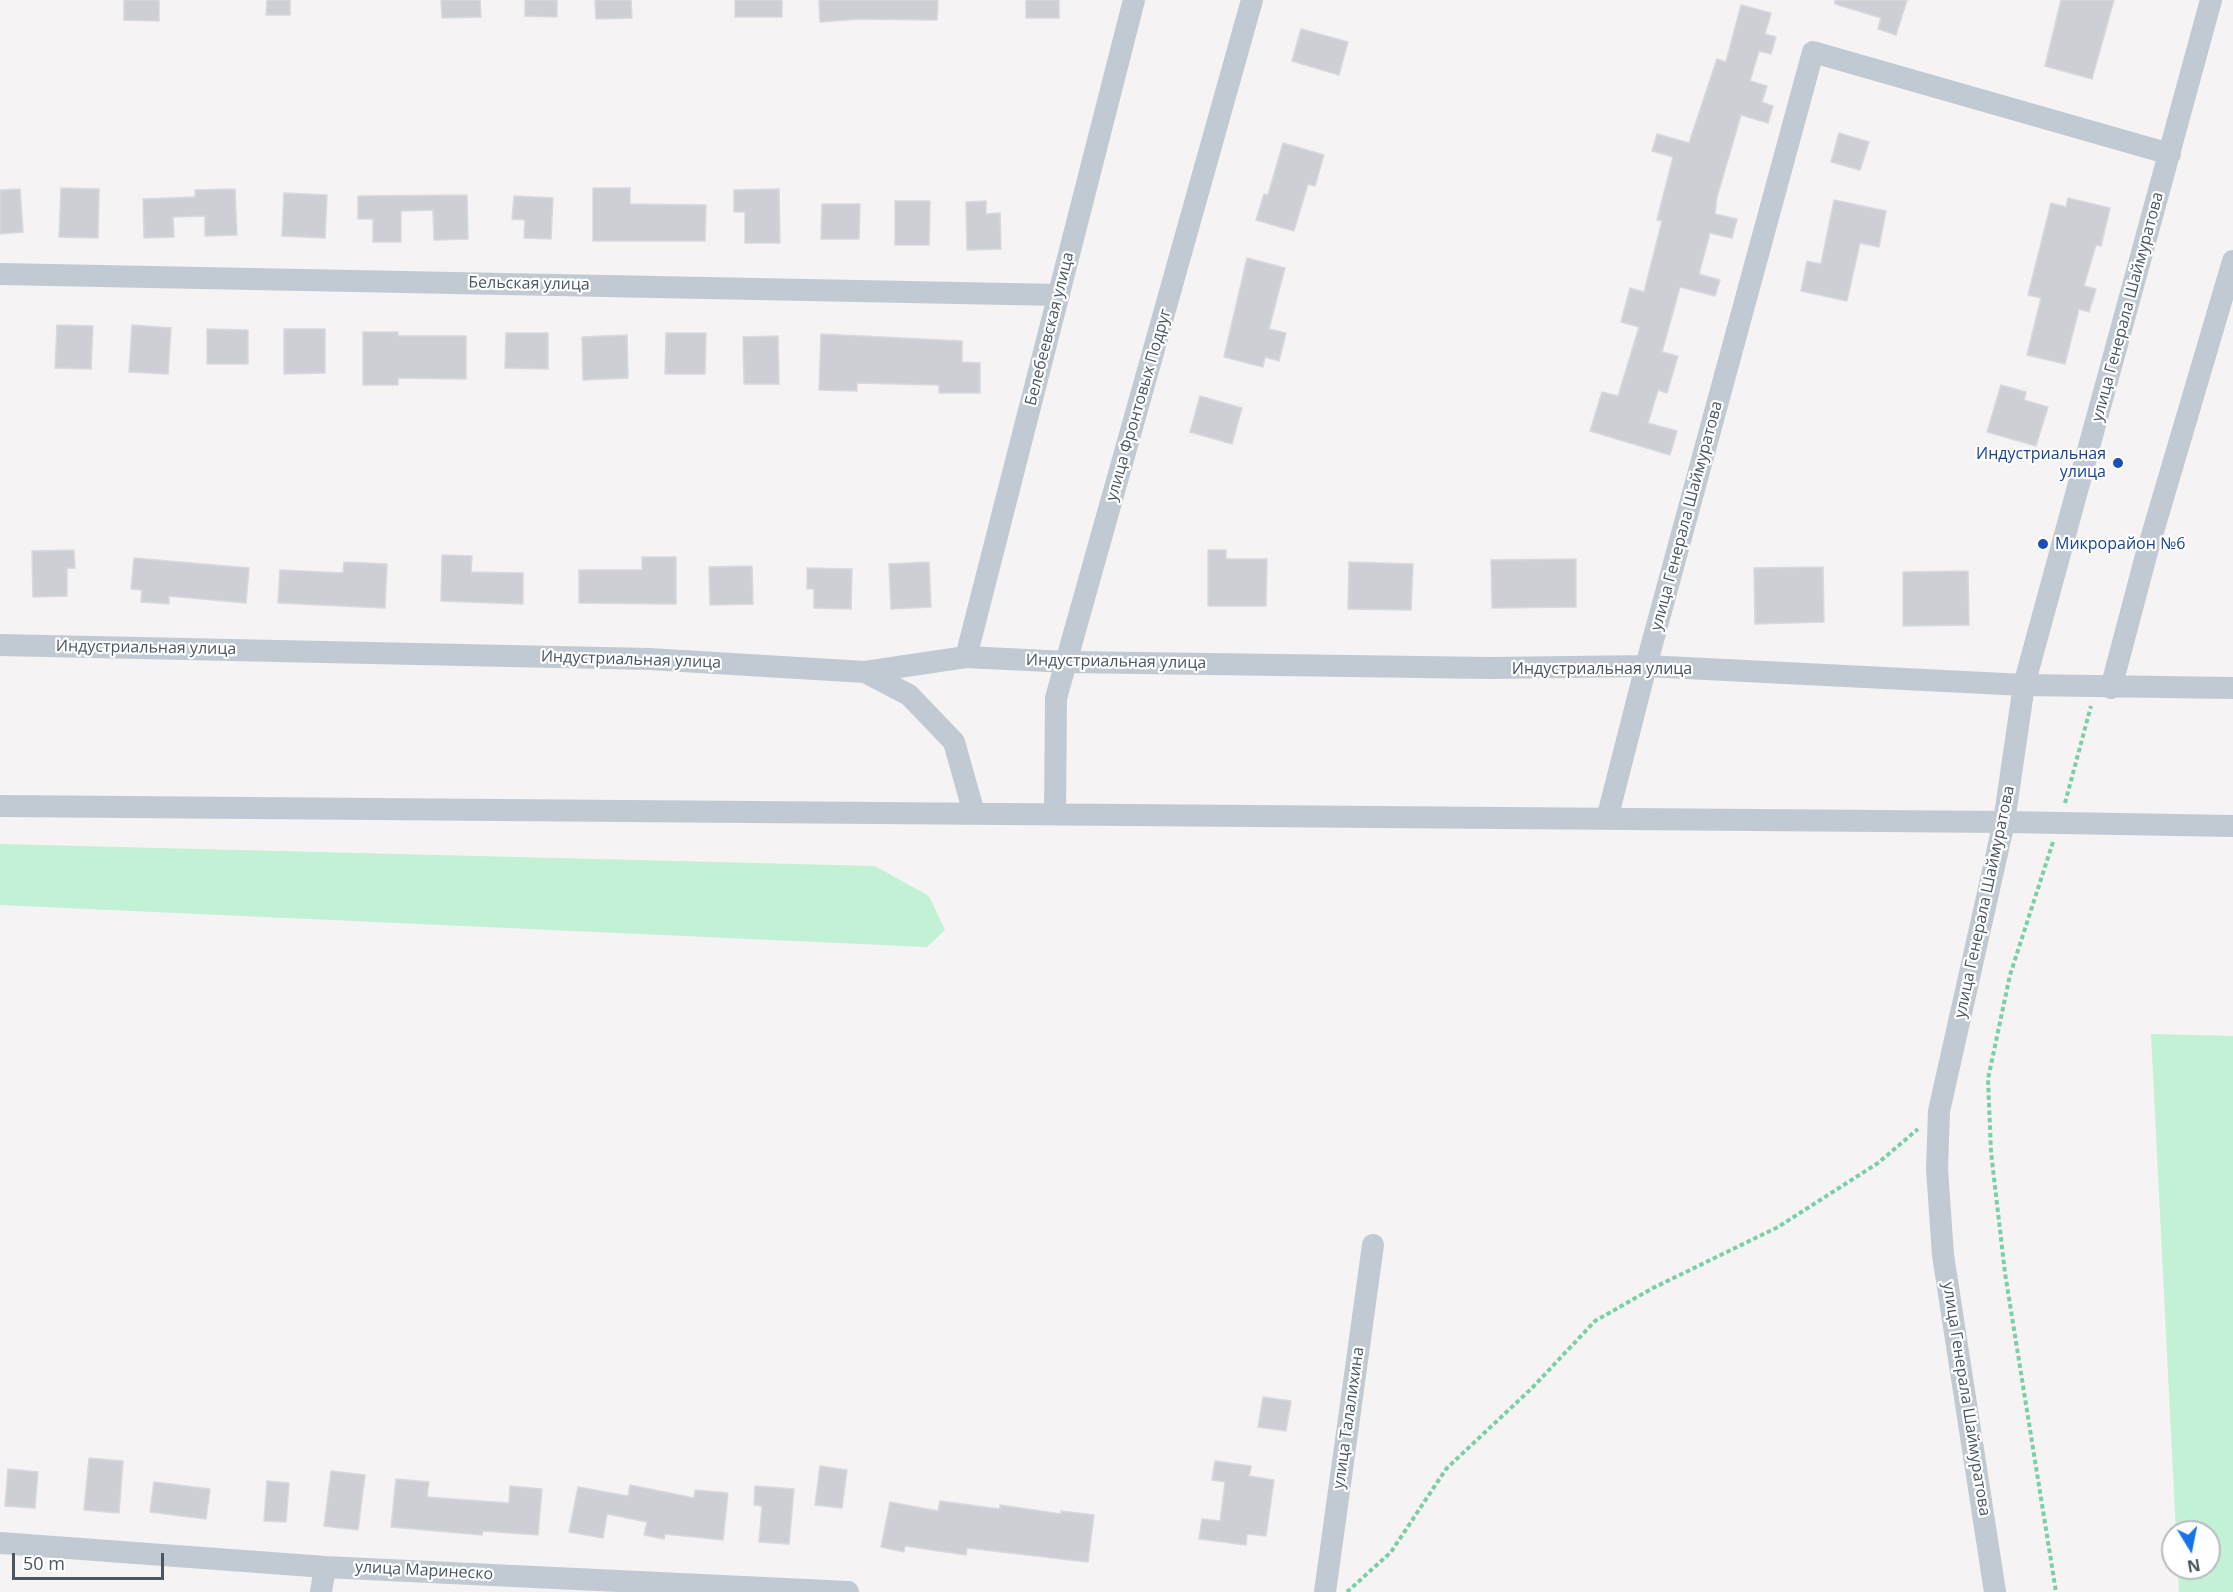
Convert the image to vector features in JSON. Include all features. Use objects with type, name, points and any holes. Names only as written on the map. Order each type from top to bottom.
[{"type":"street","name":"Белебеевская улица","points":[[966,657],[1134,0]]},
{"type":"street","name":"улица Фронтовых Подруг","points":[[1055,814],[1056,698],[1068,662],[1252,0]]},
{"type":"street","name":"улица Генерала Шаймуратова","points":[[1995,1592],[1943,1255],[1937,1169],[1939,1111],[2004,822],[2024,686],[2211,0]]},
{"type":"street","name":"улица Генерала Шаймуратова","points":[[1607,819],[1646,666],[1813,52],[2170,154]]},
{"type":"street","points":[[2104,687],[2147,552],[2233,261]]},
{"type":"street","name":"Бельская улица","points":[[0,274],[1059,295]]},
{"type":"street","name":"Индустриальная улица","points":[[0,645],[649,659],[865,672],[966,657],[1068,662],[1490,668],[1646,666],[2024,686],[2233,688]]},
{"type":"street","points":[[865,672],[909,695],[954,742],[974,813]]},
{"type":"street","points":[[0,806],[2004,822],[2233,826]]},
{"type":"street","name":"улица Талалихина","points":[[1325,1592],[1374,1245]]},
{"type":"street","name":"улица Маринеско","points":[[0,1543],[325,1567],[848,1592]]},
{"type":"street","points":[[321,1592],[325,1567]]},
{"type":"path","points":[[2056,1592],[2005,1273],[1991,1152],[1988,1079],[2010,975],[2104,687]]},
{"type":"path","points":[[1347,1592],[1391,1552],[1446,1469],[1532,1388],[1595,1321],[1653,1288],[1778,1227],[1878,1164],[1939,1111]]},
{"type":"green space","points":[[0,844],[875,866],[929,896],[945,930],[927,947],[0,905]]},
{"type":"green space","points":[[2151,1034],[2233,1036],[2233,1592],[2179,1592],[2178,1580],[2221,1580],[2221,1520],[2175,1520]]},
{"type":"building","points":[[124,0],[159,0],[159,21],[124,20]]},
{"type":"building","points":[[267,0],[290,0],[290,15],[266,15]]},
{"type":"building","points":[[441,0],[480,0],[481,17],[442,18]]},
{"type":"building","points":[[525,0],[557,0],[557,17],[525,16]]},
{"type":"building","points":[[595,0],[631,0],[632,18],[596,19]]},
{"type":"building","points":[[735,0],[782,0],[782,17],[735,17]]},
{"type":"building","points":[[819,0],[938,0],[937,20],[859,19],[820,22]]},
{"type":"building","points":[[1026,0],[1059,0],[1059,18],[1026,18]]},
{"type":"building","points":[[1835,0],[1907,0],[1896,35],[1878,29],[1881,18],[1835,4]]},
{"type":"building","points":[[2061,0],[2114,0],[2092,79],[2045,66]]},
{"type":"building","points":[[1741,5],[1771,13],[1765,34],[1776,37],[1771,54],[1759,51],[1750,81],[1767,86],[1762,102],[1773,106],[1768,123],[1741,115],[1717,197],[1715,214],[1737,219],[1732,238],[1710,233],[1699,274],[1720,280],[1715,296],[1680,287],[1662,352],[1678,356],[1667,393],[1658,390],[1648,423],[1677,431],[1670,455],[1590,431],[1602,392],[1618,396],[1639,327],[1621,322],[1630,288],[1644,292],[1662,221],[1657,220],[1673,157],[1652,151],[1657,134],[1689,143],[1717,59],[1726,62]]},
{"type":"building","points":[[1301,29],[1348,42],[1339,75],[1292,61]]},
{"type":"building","points":[[1839,133],[1869,142],[1860,170],[1831,162]]},
{"type":"building","points":[[1283,143],[1324,155],[1315,186],[1308,184],[1294,231],[1256,220],[1264,194],[1268,195]]},
{"type":"building","points":[[61,188],[99,189],[98,238],[59,237]]},
{"type":"building","points":[[593,188],[630,188],[630,204],[706,205],[705,241],[593,241]]},
{"type":"building","points":[[20,189],[23,232],[0,234],[0,190]]},
{"type":"building","points":[[235,189],[237,235],[205,236],[205,216],[173,217],[174,237],[144,238],[143,199],[195,197],[195,190]]},
{"type":"building","points":[[779,189],[780,243],[745,243],[745,212],[734,212],[734,190]]},
{"type":"building","points":[[284,193],[327,195],[325,238],[282,236]]},
{"type":"building","points":[[467,195],[468,239],[434,240],[433,210],[401,211],[401,242],[373,242],[373,219],[358,219],[358,196]]},
{"type":"building","points":[[514,196],[553,198],[551,239],[524,238],[525,220],[512,219]]},
{"type":"building","points":[[2068,198],[2110,208],[2101,246],[2096,245],[2084,286],[2096,289],[2089,312],[2079,309],[2065,364],[2027,355],[2041,298],[2028,295],[2051,203],[2066,207]]},
{"type":"building","points":[[1834,200],[1886,211],[1879,247],[1860,243],[1847,301],[1801,291],[1807,261],[1821,264]]},
{"type":"building","points":[[895,201],[930,201],[929,245],[895,245]]},
{"type":"building","points":[[986,201],[986,214],[1000,213],[1001,249],[967,250],[966,202]]},
{"type":"building","points":[[822,204],[860,204],[859,239],[821,239]]},
{"type":"building","points":[[1247,258],[1285,268],[1269,329],[1286,333],[1279,361],[1265,357],[1263,367],[1224,357]]},
{"type":"building","points":[[57,325],[93,326],[91,369],[55,368]]},
{"type":"building","points":[[132,325],[171,328],[168,374],[129,372]]},
{"type":"building","points":[[207,329],[248,330],[248,364],[207,364]]},
{"type":"building","points":[[284,329],[325,329],[325,373],[284,374]]},
{"type":"building","points":[[363,332],[398,332],[398,336],[466,336],[466,379],[398,378],[398,385],[363,385]]},
{"type":"building","points":[[506,333],[548,333],[548,369],[505,368]]},
{"type":"building","points":[[666,333],[706,333],[705,374],[665,374]]},
{"type":"building","points":[[821,334],[962,341],[962,362],[980,363],[980,393],[939,393],[939,385],[857,383],[857,391],[819,390]]},
{"type":"building","points":[[627,335],[628,378],[583,380],[582,337]]},
{"type":"building","points":[[778,336],[779,384],[744,384],[743,337]]},
{"type":"building","points":[[2001,385],[2026,392],[2024,400],[2048,407],[2036,446],[1987,432]]},
{"type":"building","points":[[1200,396],[1242,408],[1232,444],[1190,432]]},
{"type":"building","points":[[74,550],[75,568],[67,568],[67,596],[33,597],[32,551]]},
{"type":"building","points":[[1208,550],[1226,550],[1226,559],[1267,559],[1266,606],[1208,606]]},
{"type":"building","points":[[442,555],[472,556],[471,572],[523,573],[523,604],[441,601]]},
{"type":"building","points":[[642,557],[676,557],[676,604],[579,603],[579,570],[642,570]]},
{"type":"building","points":[[134,558],[249,568],[246,603],[169,596],[169,604],[141,602],[142,590],[131,589]]},
{"type":"building","points":[[1576,559],[1576,607],[1492,608],[1491,560]]},
{"type":"building","points":[[344,562],[387,564],[385,608],[278,603],[280,570],[343,573]]},
{"type":"building","points":[[929,562],[931,607],[891,609],[889,564]]},
{"type":"building","points":[[1349,562],[1413,564],[1411,610],[1348,609]]},
{"type":"building","points":[[752,566],[753,604],[710,605],[709,567]]},
{"type":"building","points":[[1823,567],[1824,622],[1755,624],[1754,568]]},
{"type":"building","points":[[807,568],[852,569],[851,609],[814,608],[814,589],[807,589]]},
{"type":"building","points":[[1968,571],[1969,625],[1903,626],[1903,572]]},
{"type":"building","points":[[1263,1397],[1291,1401],[1286,1431],[1258,1427]]},
{"type":"building","points":[[89,1458],[123,1461],[119,1513],[84,1510]]},
{"type":"building","points":[[1215,1461],[1251,1466],[1249,1476],[1274,1480],[1266,1536],[1247,1534],[1246,1545],[1199,1539],[1202,1519],[1220,1521],[1225,1482],[1212,1480]]},
{"type":"building","points":[[820,1466],[847,1470],[842,1508],[815,1505]]},
{"type":"building","points":[[8,1469],[38,1472],[35,1508],[5,1506]]},
{"type":"building","points":[[331,1471],[365,1475],[358,1530],[324,1526]]},
{"type":"building","points":[[396,1479],[429,1482],[427,1497],[509,1503],[510,1486],[542,1489],[538,1535],[483,1531],[482,1535],[391,1527]]},
{"type":"building","points":[[267,1481],[289,1483],[286,1522],[264,1521]]},
{"type":"building","points":[[154,1482],[210,1489],[206,1519],[150,1512]]},
{"type":"building","points":[[630,1485],[694,1498],[695,1490],[728,1493],[723,1540],[665,1534],[664,1539],[644,1535],[647,1522],[607,1514],[603,1538],[569,1532],[578,1487],[628,1496]]},
{"type":"building","points":[[755,1486],[794,1489],[789,1544],[759,1542],[762,1506],[754,1505]]},
{"type":"building","points":[[940,1501],[1000,1509],[1000,1505],[1061,1514],[1061,1511],[1094,1515],[1088,1562],[967,1548],[966,1555],[905,1546],[904,1552],[881,1547],[890,1502],[938,1511]]},
{"type":"place","name":"Индустриальная улица","points":[[2118,463]]},
{"type":"place","name":"Микрорайон №6","points":[[2043,544]]}]
